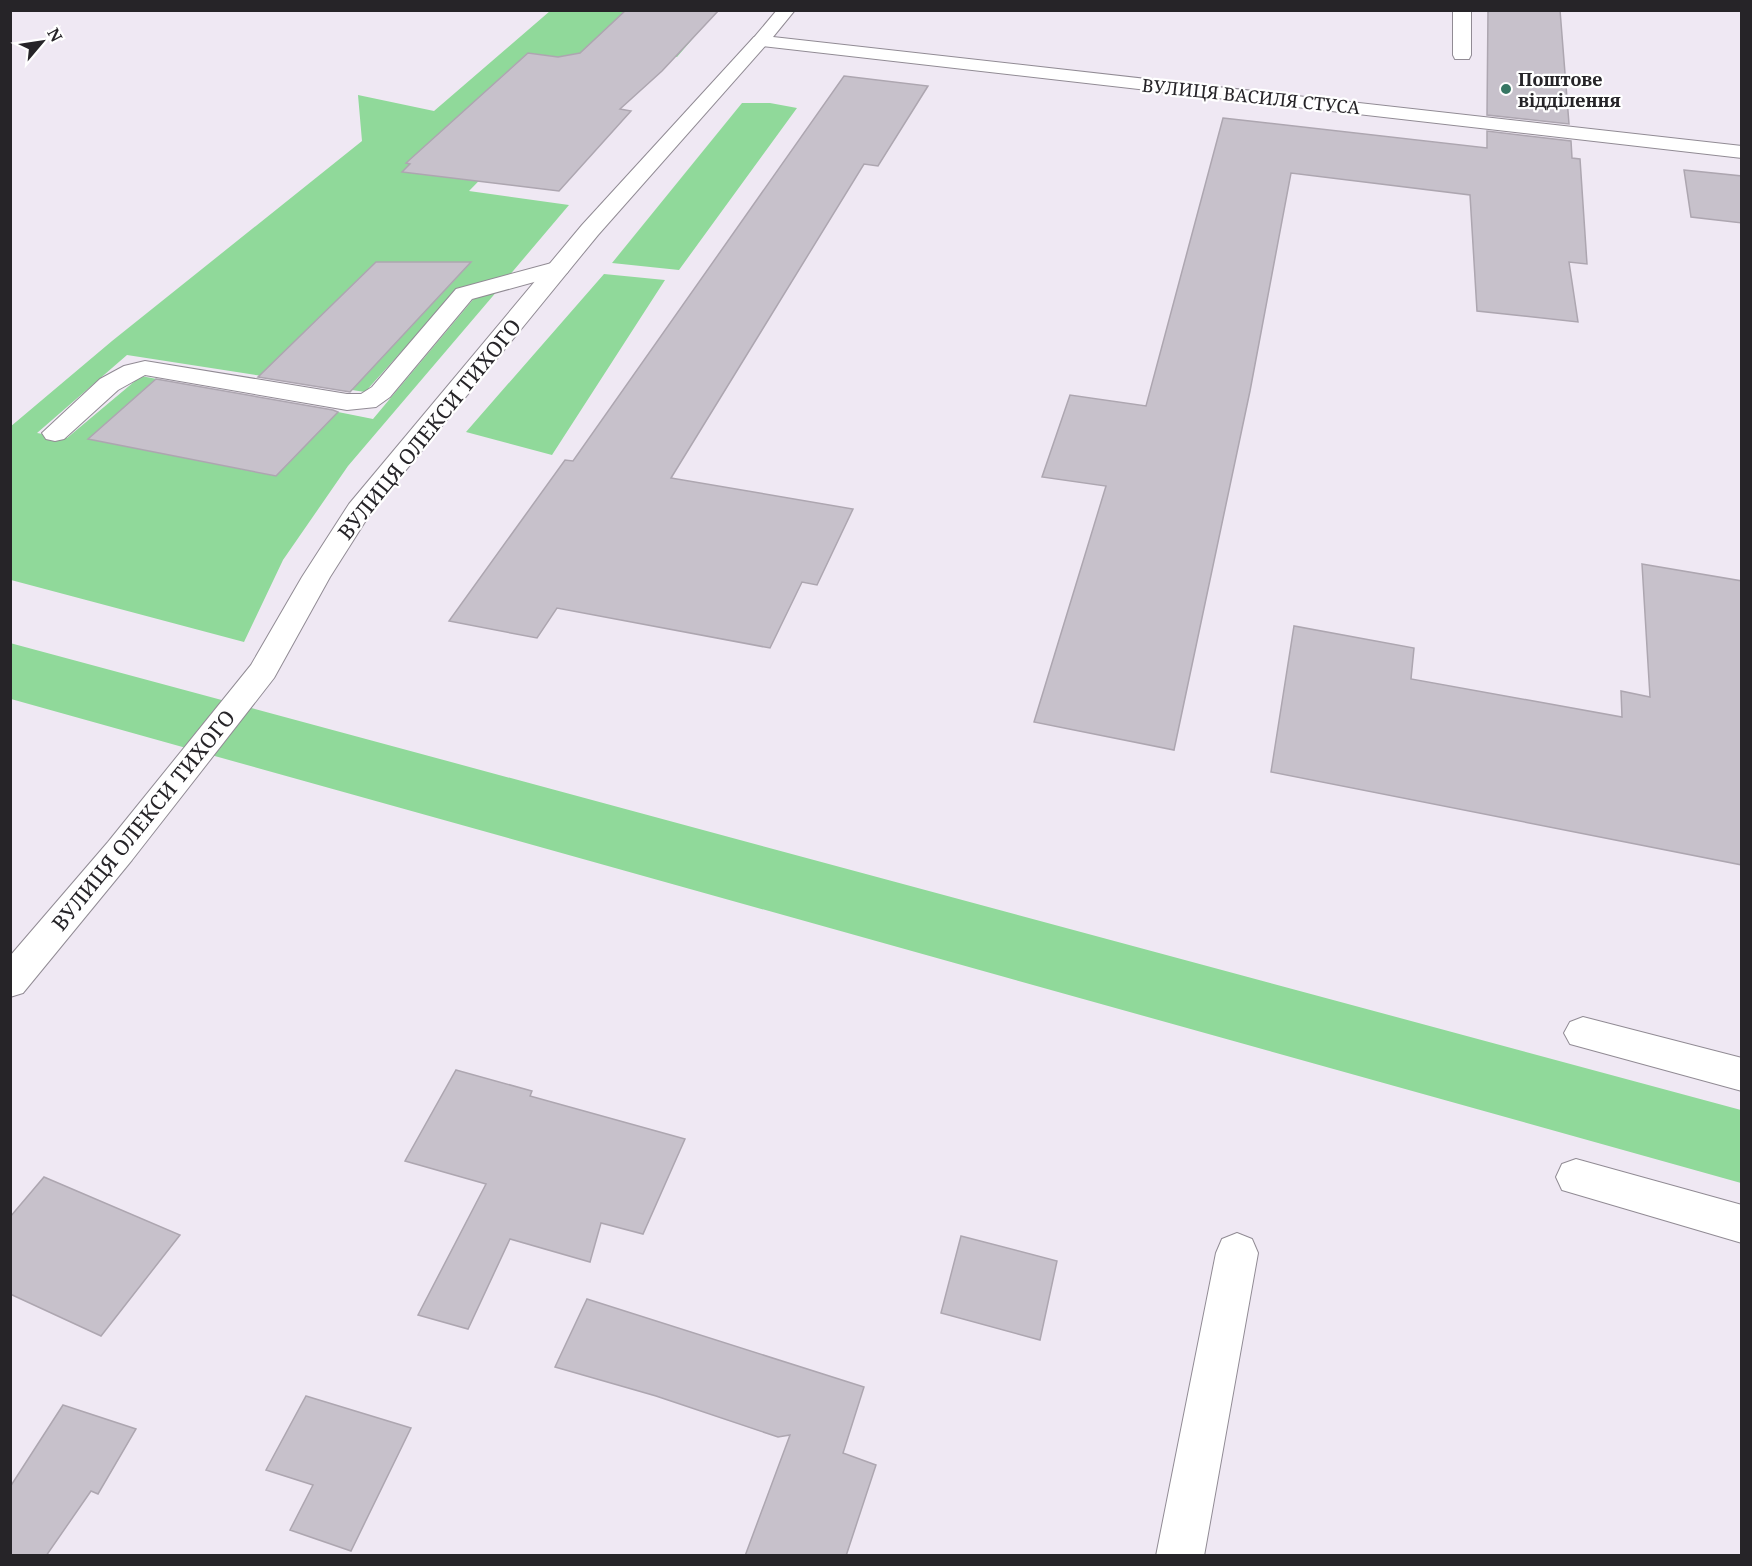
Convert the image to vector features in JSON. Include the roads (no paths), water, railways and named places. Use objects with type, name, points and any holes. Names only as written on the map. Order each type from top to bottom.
[{"type":"street","name":"ВУЛИЦЯ ОЛЕКСИ ТИХОГО","points":[[10,982],[127,842],[263,671],[315,577],[359,510],[559,268],[788,10]]},
{"type":"street","points":[[1462,10],[1462,55]]},
{"type":"street","name":"ВУЛИЦЯ ВАСИЛЯ СТУСА","points":[[760,41],[1742,152]]},
{"type":"street","points":[[55,433],[125,373],[145,368],[347,402],[367,402],[381,392],[464,294],[559,268]]},
{"type":"street","points":[[1583,1033],[1742,1075]]},
{"type":"street","points":[[1576,1177],[1742,1224]]},
{"type":"street","points":[[1180,1556],[1237,1252]]},
{"type":"place","name":"Поштове відділення","points":[[1506,89]]}]
